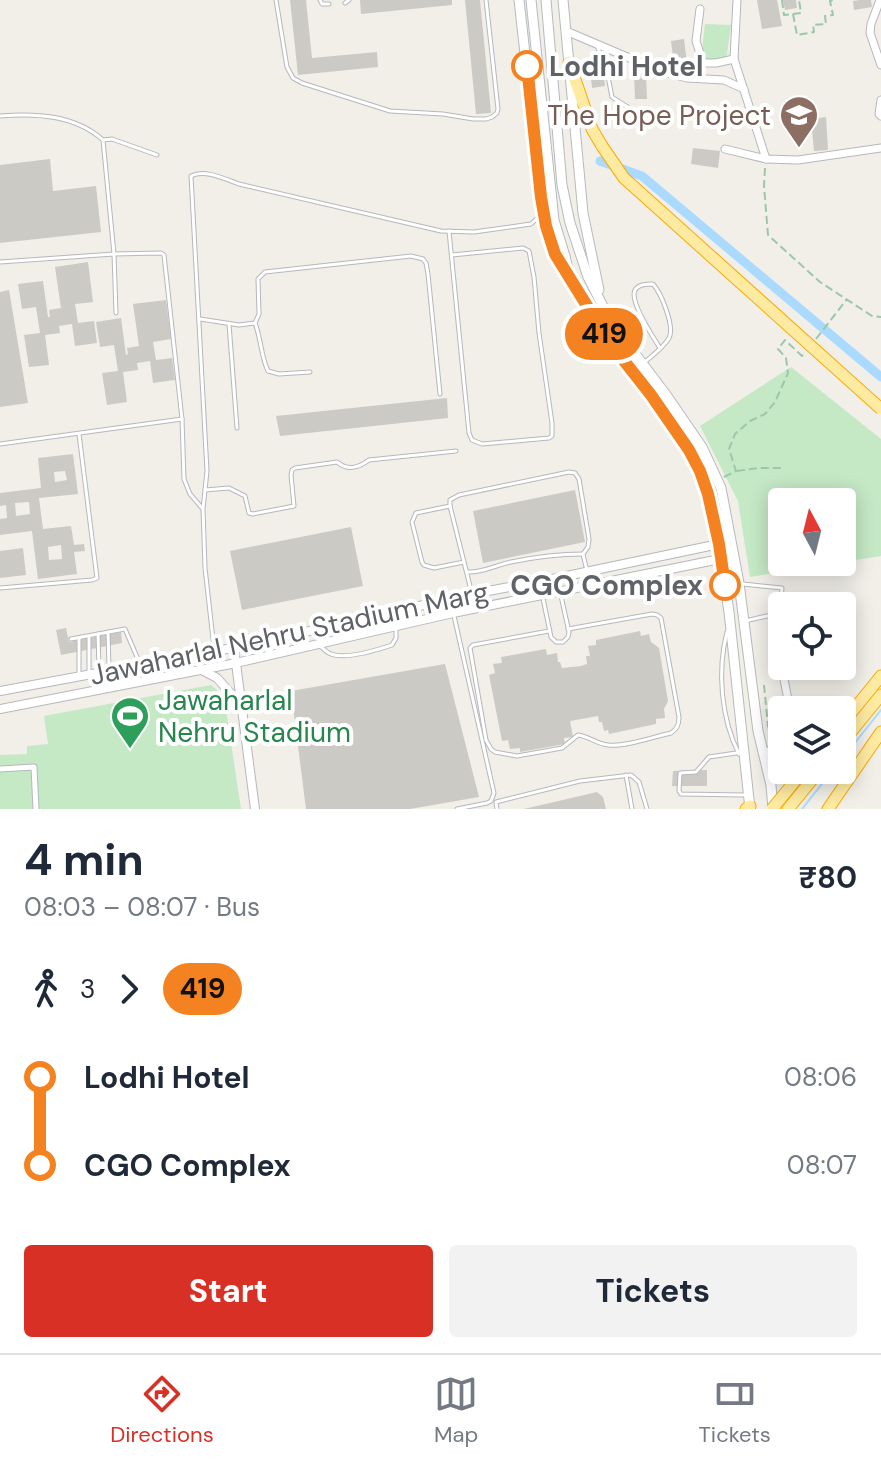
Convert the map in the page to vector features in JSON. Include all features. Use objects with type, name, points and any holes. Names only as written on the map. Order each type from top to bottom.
[{"type":"highway","points":[[569,62],[592,129],[624,178],[881,409]]},
{"type":"highway","points":[[856,707],[881,676]]},
{"type":"highway","points":[[856,726],[881,695]]},
{"type":"highway","points":[[828,809],[881,732]]},
{"type":"highway","points":[[772,809],[793,784]]},
{"type":"highway","points":[[788,809],[809,784]]},
{"type":"main road","points":[[517,0],[541,197],[555,254],[610,343],[689,450],[708,494],[730,621],[748,805]]},
{"type":"main road","points":[[531,0],[554,220],[571,282]]},
{"type":"main road","points":[[546,0],[562,185],[570,223],[588,277],[611,322],[702,447],[721,488],[739,583],[758,731],[771,785],[772,809]]},
{"type":"main road","points":[[563,0],[583,213],[601,301]]},
{"type":"street","points":[[737,0],[734,59],[766,159]]},
{"type":"street","points":[[880,0],[870,33],[881,65]]},
{"type":"street","points":[[700,9],[696,41],[703,63],[734,59]]},
{"type":"street","points":[[566,31],[660,71],[687,78],[724,80],[744,89]]},
{"type":"street","points":[[881,100],[881,116]]},
{"type":"street","points":[[725,149],[766,159],[798,160],[881,148]]},
{"type":"street","name":"Jawaharlal Nehru Stadium Marg","points":[[0,691],[215,652],[472,594],[719,544]]},
{"type":"street","name":"Jawaharlal Nehru Stadium Marg","points":[[0,709],[236,663],[453,613],[720,559]]},
{"type":"street","points":[[234,648],[255,809]]},
{"type":"street","points":[[200,669],[217,678],[242,705]]},
{"type":"street","points":[[764,756],[768,752]]},
{"type":"street","points":[[0,769],[34,767],[36,809]]},
{"type":"lane","points":[[276,0],[287,67],[293,78],[390,111],[473,119],[492,117],[498,109],[486,0]]},
{"type":"lane","points":[[320,0],[322,4],[329,4]]},
{"type":"lane","points":[[595,43],[606,66],[612,97],[640,115]]},
{"type":"lane","points":[[0,116],[37,114],[59,118],[84,126],[103,140],[112,139],[157,155]]},
{"type":"lane","points":[[103,140],[114,254],[116,313]]},
{"type":"lane","points":[[215,652],[205,568],[203,509],[207,471],[189,179],[195,174],[207,174],[323,205],[441,231],[474,232],[531,224],[544,212]]},
{"type":"lane","points":[[449,231],[472,440],[482,444],[549,438],[552,436],[552,423],[529,251],[523,248],[452,255]]},
{"type":"lane","points":[[0,262],[114,254],[161,253],[165,257],[182,419],[184,479],[190,494],[203,509]]},
{"type":"lane","points":[[310,372],[279,374],[268,371],[265,366],[255,323],[259,314],[258,279],[265,272],[418,257],[426,263],[428,274],[440,394]]},
{"type":"lane","points":[[643,364],[660,348],[669,339],[670,325],[657,288],[653,284],[645,284],[634,292],[634,299],[660,348]]},
{"type":"lane","points":[[200,319],[229,324],[255,323]]},
{"type":"lane","points":[[229,324],[237,428]]},
{"type":"lane","points":[[0,444],[182,419]]},
{"type":"lane","points":[[0,588],[97,578],[79,434]]},
{"type":"lane","points":[[205,490],[229,488],[245,496],[249,513],[253,514],[294,506],[291,475],[295,468],[337,462],[349,468],[361,466],[369,460],[456,451]]},
{"type":"lane","points":[[472,594],[450,500],[459,495],[569,472],[575,473],[579,479],[589,539],[583,554],[587,571]]},
{"type":"lane","points":[[450,506],[416,513],[412,522],[424,565],[434,568],[464,562]]},
{"type":"lane","points":[[467,572],[484,571],[509,562],[546,555],[583,554]]},
{"type":"lane","points":[[540,581],[549,631],[554,641],[561,642],[568,637],[568,629],[557,578]]},
{"type":"lane","points":[[739,583],[782,588],[780,613],[744,621]]},
{"type":"lane","points":[[453,613],[494,793],[487,803],[457,809]]},
{"type":"lane","points":[[549,631],[470,648],[486,740],[491,749],[517,756],[562,748],[578,735],[610,746],[676,730],[679,717],[661,618],[652,614],[568,629]]},
{"type":"lane","points":[[730,621],[724,644],[722,680],[732,741],[741,752]]},
{"type":"lane","points":[[318,644],[332,655],[376,651],[392,645],[396,638],[396,626]]},
{"type":"lane","points":[[71,639],[125,629],[141,666]]},
{"type":"lane","points":[[108,632],[109,671]]},
{"type":"lane","points":[[94,674],[98,634]]},
{"type":"lane","points":[[89,636],[94,674]]},
{"type":"lane","points":[[79,638],[79,677]]},
{"type":"lane","points":[[741,752],[712,756],[696,772],[680,773],[679,792],[748,805]]},
{"type":"lane","points":[[626,775],[632,809]]},
{"type":"lane","points":[[497,809],[496,802],[580,781],[626,775],[633,775],[639,782],[647,809]]},
{"type":"path","points":[[782,0],[784,15],[801,13],[799,0]]},
{"type":"path","points":[[793,14],[797,35],[814,32],[813,25],[826,24],[825,16],[833,15],[830,1],[833,0]]},
{"type":"path","points":[[766,159],[764,186],[768,235],[820,282],[872,316],[881,317]]},
{"type":"path","points":[[736,471],[729,449],[735,434],[750,421],[765,414],[775,402],[788,373],[786,358],[778,349],[785,340],[802,356],[847,299]]},
{"type":"path","points":[[717,479],[736,471],[782,468]]},
{"type":"path","points":[[764,685],[768,726]]},
{"type":"green space","points":[[705,24],[731,25],[726,61],[701,60]]},
{"type":"green space","points":[[791,367],[881,439],[881,556],[856,560],[856,488],[768,488],[768,574],[750,577],[738,501],[700,426]]},
{"type":"green space","name":"Jawaharlal Nehru Stadium","points":[[211,685],[224,696],[241,809],[0,809],[0,755],[27,754],[27,746],[48,744],[44,716]]},
{"type":"building","points":[[290,0],[306,0],[312,58],[377,52],[378,67],[298,75]]},
{"type":"building","points":[[360,0],[452,0],[452,5],[361,14]]},
{"type":"building","points":[[465,0],[480,0],[491,113],[476,114]]},
{"type":"building","points":[[757,0],[777,0],[782,26],[762,29]]},
{"type":"building","points":[[783,0],[796,0],[797,8],[785,10]]},
{"type":"building","points":[[871,0],[872,7],[854,10],[853,1]]},
{"type":"building","points":[[684,39],[688,71],[675,73],[671,41]]},
{"type":"building","points":[[603,68],[605,86],[592,88],[590,69]]},
{"type":"building","points":[[634,74],[646,74],[647,99],[635,99]]},
{"type":"building","points":[[826,117],[828,150],[814,151],[811,119]]},
{"type":"building","points":[[693,148],[720,151],[718,168],[691,164]]},
{"type":"building","points":[[50,159],[53,191],[96,186],[101,232],[0,243],[0,165]]},
{"type":"building","points":[[88,262],[93,302],[75,304],[78,323],[94,321],[97,343],[75,346],[72,324],[59,326],[60,333],[45,335],[49,365],[29,367],[24,335],[40,333],[36,307],[22,309],[18,284],[43,281],[50,317],[49,310],[61,308],[55,267]]},
{"type":"building","points":[[9,290],[28,403],[0,407],[0,292]]},
{"type":"building","points":[[166,300],[171,339],[153,342],[156,360],[172,358],[175,380],[153,383],[150,361],[137,363],[138,370],[123,372],[127,402],[107,405],[102,373],[118,371],[114,345],[100,347],[96,322],[121,318],[126,355],[127,348],[139,346],[133,304]]},
{"type":"building","points":[[447,398],[448,418],[280,436],[276,416]]},
{"type":"building","points":[[73,454],[78,494],[39,498],[43,529],[71,526],[74,545],[84,544],[85,551],[74,552],[77,574],[38,579],[32,531],[0,535],[0,519],[7,518],[6,505],[0,506],[0,493],[41,488],[38,458]],"holes":[[[65,471],[67,480],[55,482],[54,472]],[[29,502],[30,514],[16,516],[15,503]],[[61,545],[62,559],[49,560],[48,547]]]},
{"type":"building","points":[[575,490],[585,542],[483,563],[473,511]]},
{"type":"building","points":[[351,527],[363,586],[242,610],[230,551]]},
{"type":"building","points":[[23,548],[26,575],[0,578],[0,551]]},
{"type":"building","points":[[66,628],[69,642],[121,632],[122,643],[61,655],[56,630]]},
{"type":"building","points":[[640,631],[641,636],[649,634],[651,642],[659,648],[668,701],[664,709],[665,718],[656,719],[656,724],[609,734],[608,730],[604,731],[598,716],[570,721],[573,737],[564,738],[565,744],[520,752],[520,748],[510,749],[508,740],[502,741],[489,675],[495,673],[493,664],[502,663],[501,657],[546,649],[547,655],[557,653],[562,668],[581,666],[587,664],[586,656],[590,656],[588,646],[596,645],[596,640]]},
{"type":"building","points":[[445,664],[479,797],[410,809],[306,809],[291,691]]},
{"type":"building","points":[[707,770],[707,786],[672,786],[673,771]]},
{"type":"building","points":[[597,792],[603,797],[606,809],[524,809]]},
{"type":"waterway","points":[[600,161],[642,176],[881,377]]},
{"type":"waterway","points":[[856,741],[881,710]]},
{"type":"waterway","points":[[802,809],[822,784]]},
{"type":"bus line","name":"419","points":[[527,66],[541,197],[555,254],[610,343],[651,395],[700,471],[719,544],[725,585]]},
{"type":"place","name":"Lodhi Hotel","points":[[527,66]]},
{"type":"place","name":"The Hope Project","points":[[799,149]]},
{"type":"place","name":"CGO Complex","points":[[725,585]]},
{"type":"place","name":"Jawaharlal Nehru Stadium","points":[[130,750]]}]
